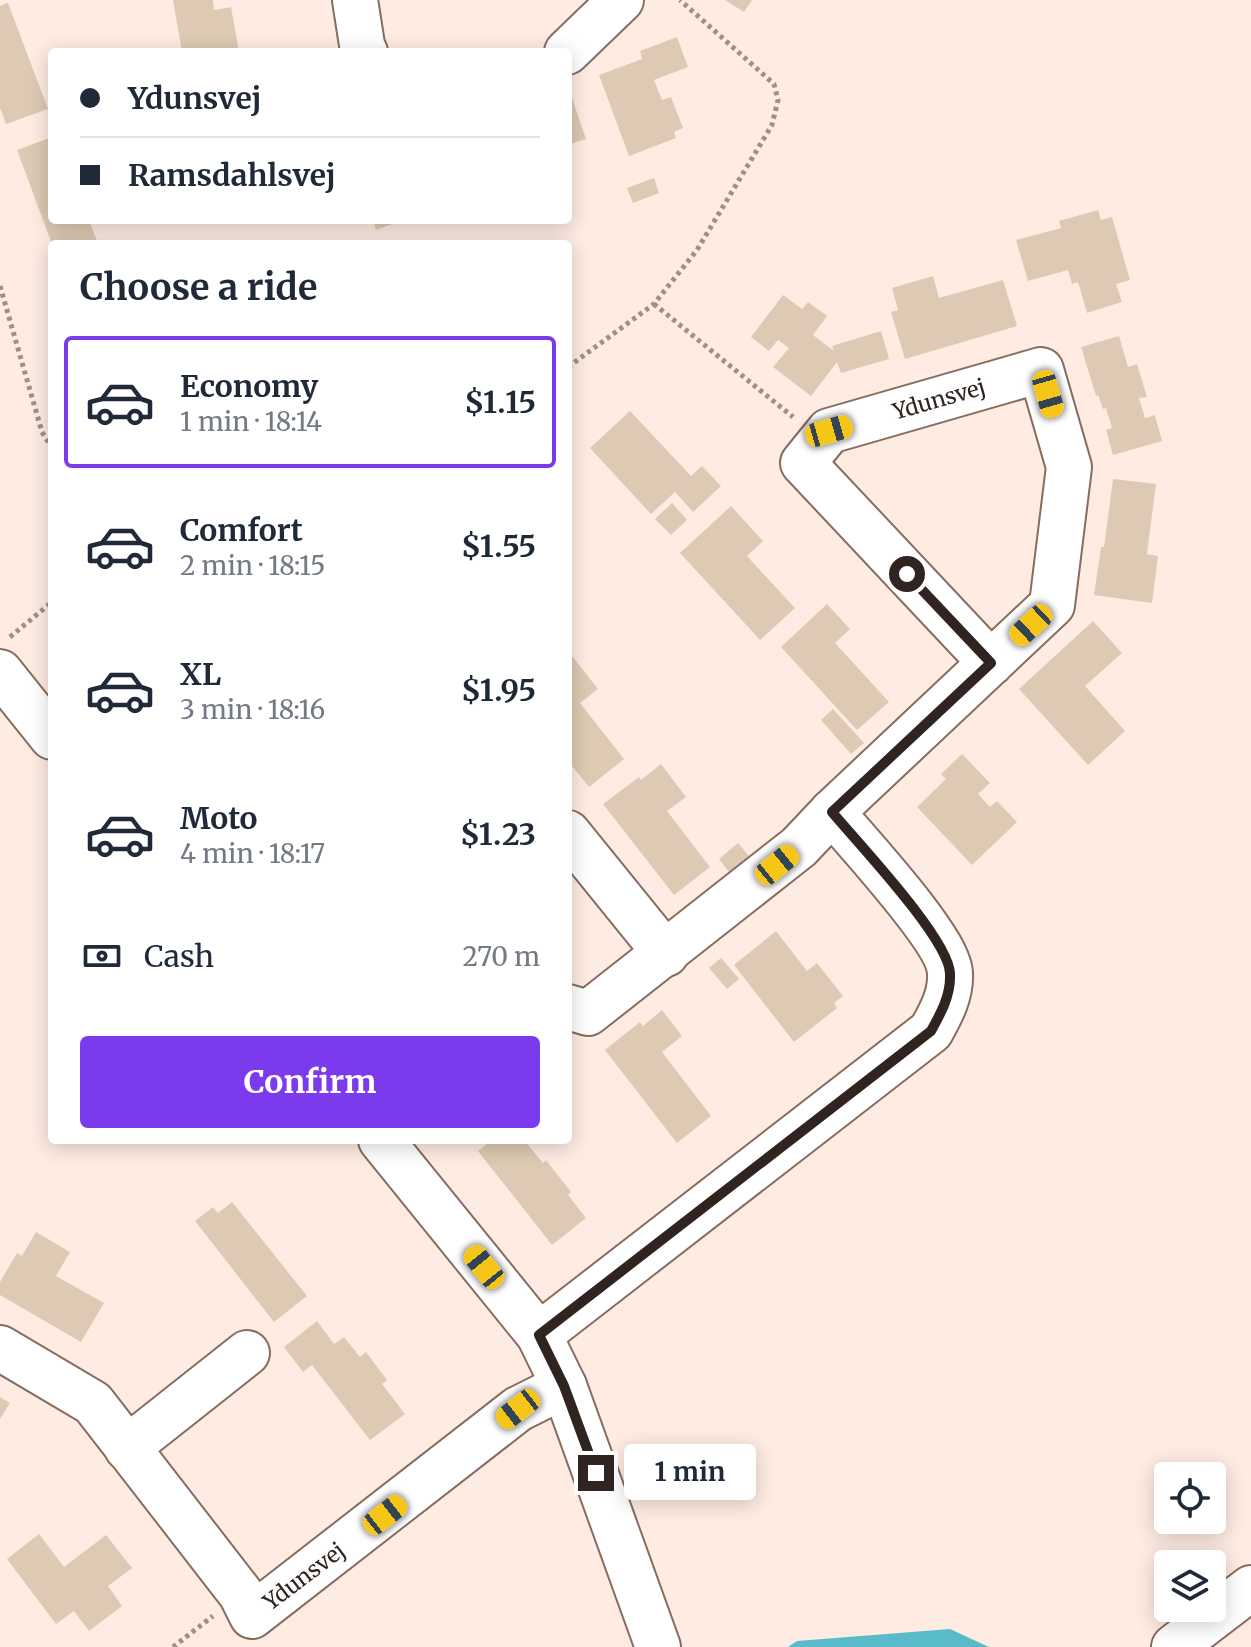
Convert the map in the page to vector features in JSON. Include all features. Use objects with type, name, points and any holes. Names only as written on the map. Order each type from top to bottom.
[{"type":"street","points":[[355,0],[363,48]]},
{"type":"street","points":[[571,48],[621,0]]},
{"type":"street","name":"Ydunsvej","points":[[572,1008],[588,1013],[799,847],[832,812],[1052,605],[1069,467],[1041,370],[829,431],[821,440]]},
{"type":"street","points":[[821,440],[803,463],[991,663]]},
{"type":"street","points":[[0,672],[48,732]]},
{"type":"street","points":[[539,1335],[931,1031],[947,999],[951,971],[937,938],[832,812]]},
{"type":"street","points":[[572,838],[666,954]]},
{"type":"street","points":[[384,1144],[539,1335],[564,1386],[658,1647]]},
{"type":"street","name":"Ydunsvej","points":[[0,1348],[93,1403],[241,1594],[252,1616],[518,1409],[564,1386]]},
{"type":"street","points":[[127,1448],[247,1353]]},
{"type":"street","points":[[1174,1647],[1251,1588]]},
{"type":"path","points":[[572,364],[654,304],[697,250],[772,125],[778,100],[774,84],[680,0]]},
{"type":"path","points":[[0,286],[42,432],[48,442]]},
{"type":"path","points":[[654,304],[821,440]]},
{"type":"path","points":[[1,644],[48,605]]},
{"type":"water","points":[[950,1629],[989,1647],[788,1647],[797,1641]]},
{"type":"building","points":[[173,0],[213,0],[214,10],[231,7],[238,48],[181,48]]},
{"type":"building","points":[[725,0],[752,0],[744,12]]},
{"type":"building","points":[[8,3],[48,109],[6,124],[0,108],[0,6]]},
{"type":"building","points":[[677,37],[688,67],[654,80],[662,100],[671,97],[683,128],[674,132],[676,138],[629,156],[599,75],[642,59],[640,51]]},
{"type":"building","points":[[572,98],[586,139],[572,144]]},
{"type":"building","points":[[48,138],[48,224],[91,224],[97,240],[51,240],[17,150]]},
{"type":"building","points":[[654,178],[659,193],[633,203],[627,188]]},
{"type":"building","points":[[1098,210],[1101,220],[1112,217],[1130,280],[1116,284],[1122,302],[1087,313],[1078,282],[1072,284],[1068,270],[1028,281],[1016,240],[1061,228],[1059,221]]},
{"type":"building","points":[[374,224],[392,224],[376,230]]},
{"type":"building","points":[[933,276],[939,298],[1003,280],[1017,326],[905,359],[891,312],[898,310],[892,288]]},
{"type":"building","points":[[783,295],[802,309],[808,302],[827,316],[813,335],[834,351],[832,346],[881,331],[889,359],[841,373],[837,362],[811,396],[773,367],[789,348],[778,340],[769,351],[751,337]]},
{"type":"building","points":[[1119,336],[1128,367],[1137,364],[1147,397],[1139,398],[1145,418],[1155,415],[1162,441],[1113,455],[1106,430],[1112,428],[1106,408],[1103,409],[1096,396],[1081,347]]},
{"type":"building","points":[[630,411],[691,476],[702,466],[721,486],[693,512],[675,492],[651,514],[590,448]]},
{"type":"building","points":[[1113,479],[1156,484],[1147,554],[1158,556],[1152,603],[1094,595]]},
{"type":"building","points":[[672,503],[687,520],[671,535],[655,519]]},
{"type":"building","points":[[731,506],[763,541],[747,556],[795,608],[760,640],[680,553]]},
{"type":"building","points":[[827,604],[850,629],[835,643],[889,702],[857,730],[781,647]]},
{"type":"building","points":[[1093,621],[1122,653],[1085,686],[1125,731],[1088,765],[1019,689]]},
{"type":"building","points":[[572,656],[598,689],[580,703],[624,759],[589,787],[572,766]]},
{"type":"building","points":[[833,709],[864,743],[851,754],[821,720]]},
{"type":"building","points":[[962,754],[990,783],[978,794],[990,807],[997,801],[1017,822],[972,865],[917,807],[946,779],[941,774]]},
{"type":"building","points":[[661,764],[686,797],[667,811],[710,867],[674,895],[603,804]]},
{"type":"building","points":[[738,843],[749,856],[729,872],[719,859]]},
{"type":"building","points":[[776,931],[807,971],[817,963],[843,996],[834,1003],[837,1008],[794,1042],[734,965]]},
{"type":"building","points":[[721,958],[739,979],[727,989],[709,968]]},
{"type":"building","points":[[662,1010],[682,1036],[662,1052],[711,1116],[677,1143],[605,1050],[640,1022],[643,1026]]},
{"type":"building","points":[[487,1144],[527,1144],[543,1163],[546,1160],[571,1192],[568,1195],[586,1218],[552,1245],[478,1151]]},
{"type":"building","points":[[232,1202],[307,1296],[274,1322],[195,1221],[213,1207],[218,1213]]},
{"type":"building","points":[[36,1232],[70,1252],[56,1276],[104,1303],[81,1342],[0,1295],[0,1282],[17,1253],[22,1256]]},
{"type":"building","points":[[317,1321],[334,1344],[344,1337],[360,1357],[366,1352],[387,1380],[382,1384],[405,1414],[370,1440],[312,1365],[303,1372],[284,1347]]},
{"type":"building","points":[[0,1397],[10,1403],[0,1419]]},
{"type":"building","points":[[39,1534],[64,1567],[106,1535],[132,1568],[108,1586],[122,1606],[89,1631],[74,1611],[56,1624],[7,1559]]},
{"type":"route","points":[[596,1473],[564,1386],[539,1335],[931,1031],[947,999],[951,971],[937,938],[832,812],[991,663],[907,574]]}]
